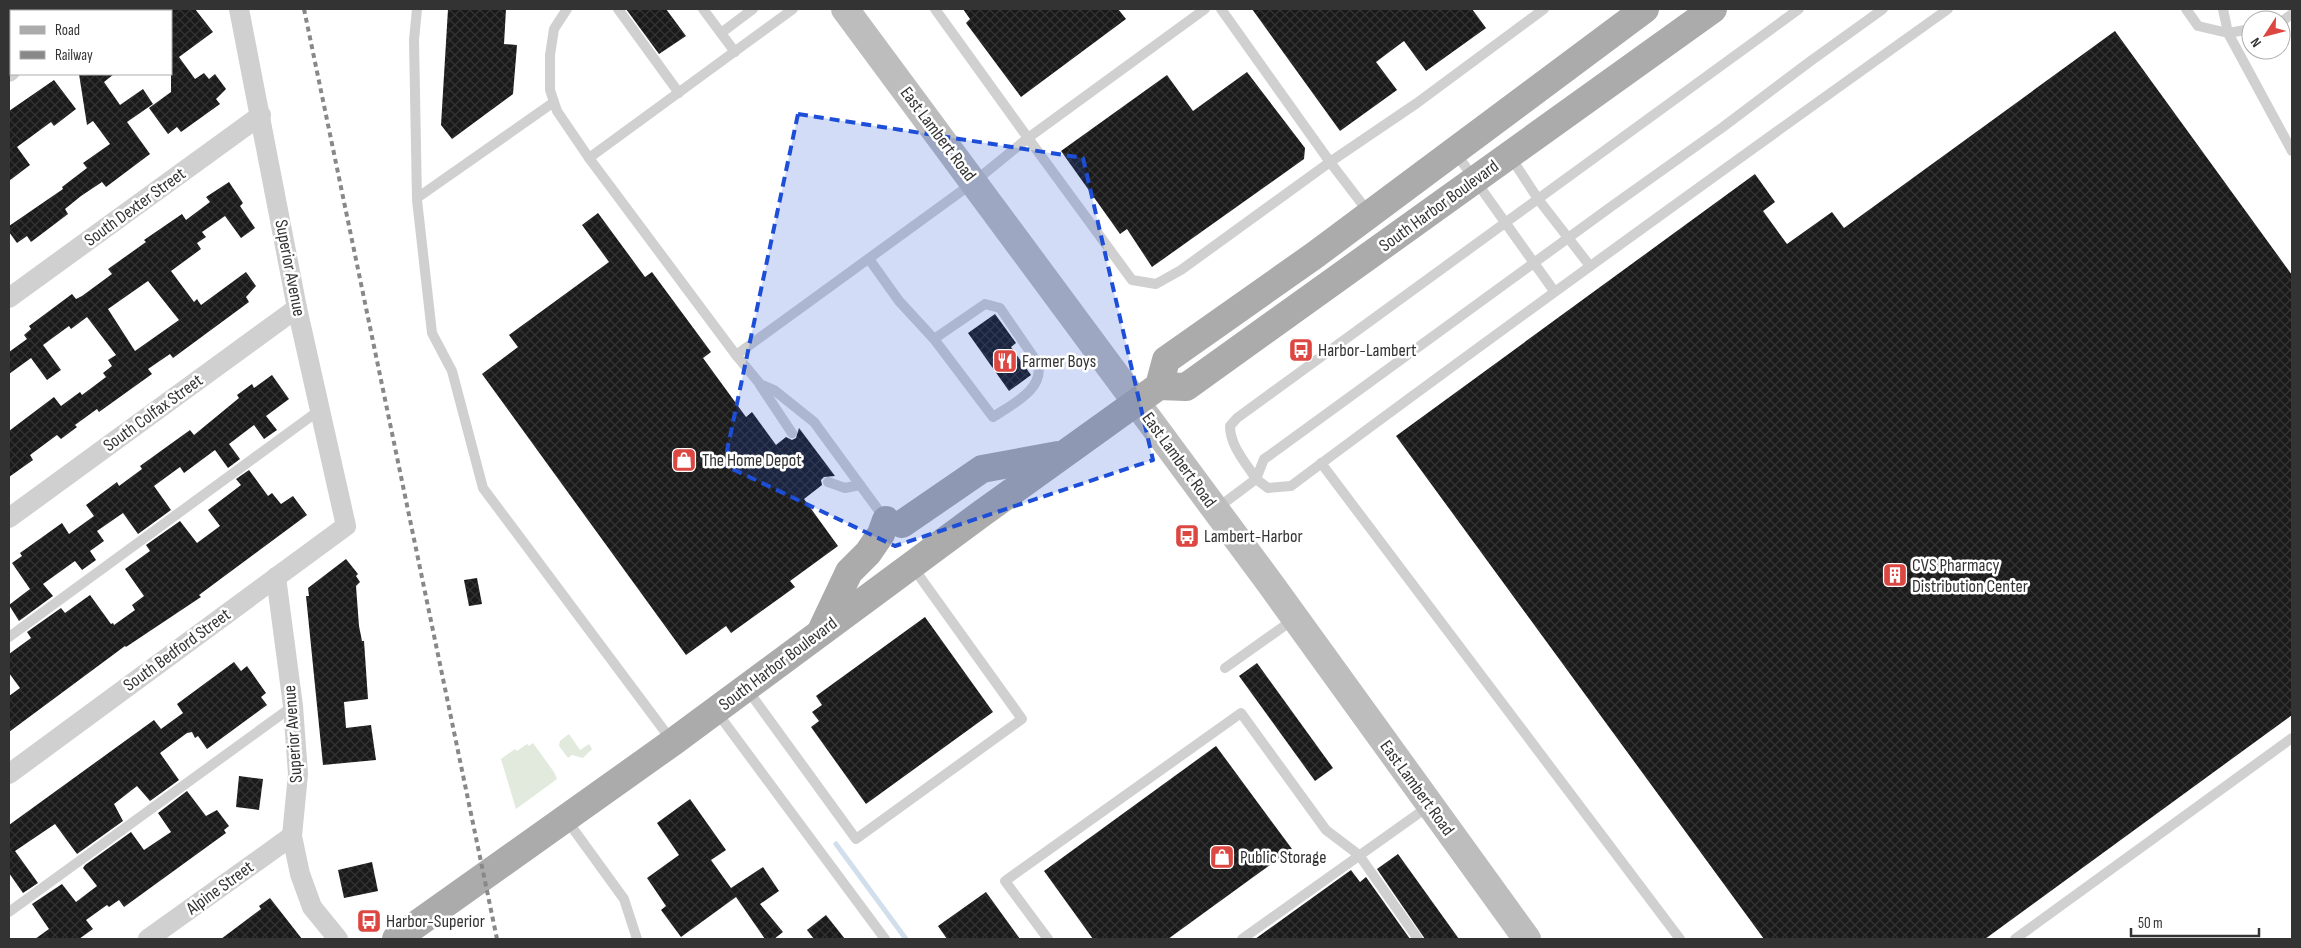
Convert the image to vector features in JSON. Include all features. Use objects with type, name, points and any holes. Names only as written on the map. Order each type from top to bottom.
[{"type":"main road","name":"East Lambert Road","points":[[844,9],[1216,509],[1527,939]]},
{"type":"main road","name":"South Harbor Boulevard","points":[[396,939],[673,742],[911,566],[1137,403],[1159,386],[1166,360],[1455,152],[1645,9]]},
{"type":"main road","name":"South Harbor Boulevard","points":[[1159,386],[1186,387],[1713,9]]},
{"type":"main road","points":[[820,633],[849,572],[868,554],[881,534],[894,522],[982,469],[1067,453]]},
{"type":"street","name":"Superior Avenue","points":[[239,9],[297,308],[346,526]]},
{"type":"street","name":"South Dexter Street","points":[[9,298],[261,115]]},
{"type":"street","name":"South Colfax Street","points":[[9,518],[297,308]]},
{"type":"street","name":"South Bedford Street","points":[[9,774],[346,526]]},
{"type":"street","name":"Superior Avenue","points":[[276,577],[293,706],[298,774],[292,836],[300,874],[312,907],[338,939]]},
{"type":"street","name":"Alpine Street","points":[[148,939],[292,836]]},
{"type":"lane","points":[[417,9],[414,40],[417,198],[432,333],[452,371],[483,488],[673,742]]},
{"type":"lane","points":[[567,9],[554,29],[550,56],[550,90],[557,110],[590,158],[736,355],[760,384],[792,433]]},
{"type":"lane","points":[[618,9],[678,93]]},
{"type":"lane","points":[[703,9],[734,52]]},
{"type":"lane","points":[[721,33],[753,9]]},
{"type":"lane","points":[[590,158],[793,9]]},
{"type":"lane","points":[[935,9],[1132,280],[1156,284],[1181,270],[1330,162],[1417,103],[1544,9]]},
{"type":"lane","points":[[736,355],[869,260],[974,182],[1028,138],[1205,9]]},
{"type":"lane","points":[[1221,9],[1330,162],[1370,214]]},
{"type":"lane","points":[[1799,9],[1237,418],[1230,426],[1230,434],[1236,449],[1256,478],[1268,488],[1279,489],[1291,486],[1554,291],[1948,9]]},
{"type":"lane","points":[[1216,509],[1256,478],[1264,459],[1883,9]]},
{"type":"lane","points":[[2186,9],[2198,26],[2228,33],[2241,31]]},
{"type":"lane","points":[[2223,9],[2228,33],[2292,151]]},
{"type":"lane","points":[[417,198],[554,102]]},
{"type":"lane","points":[[1455,152],[1504,224],[1554,291]]},
{"type":"lane","points":[[1509,155],[1538,199],[1590,266]]},
{"type":"lane","points":[[869,260],[899,301],[934,339],[993,417],[1024,396],[1034,385],[1039,373],[1037,362],[1000,308],[985,304],[934,339]]},
{"type":"lane","points":[[760,384],[774,390],[814,422],[860,485],[894,522]]},
{"type":"lane","points":[[9,636],[321,409]]},
{"type":"lane","points":[[1321,463],[1680,939]]},
{"type":"lane","points":[[828,482],[845,488],[860,485]]},
{"type":"lane","points":[[746,688],[856,839],[1022,719],[911,566]]},
{"type":"lane","points":[[1225,668],[1295,618]]},
{"type":"lane","points":[[9,912],[293,706]]},
{"type":"lane","points":[[716,710],[885,939]]},
{"type":"lane","points":[[1048,939],[1005,881],[1241,713],[1326,830],[1359,855],[1418,939]]},
{"type":"lane","points":[[2015,939],[2292,738]]},
{"type":"lane","points":[[1242,939],[1430,805]]},
{"type":"lane","points":[[566,819],[624,899],[637,939]]},
{"type":"highlighted area","points":[[798,114],[1083,158],[1153,460],[895,546],[724,465]]},
{"type":"shaded area","points":[[569,734],[580,750],[589,744],[592,749],[583,758],[572,755],[568,758],[559,746],[560,741]]},
{"type":"shaded area","points":[[533,743],[557,779],[516,809],[501,759],[515,749],[517,751],[527,744],[529,746]]},
{"type":"building","points":[[195,9],[213,32],[179,57],[195,79],[204,73],[209,79],[215,74],[226,89],[216,99],[220,104],[181,132],[177,127],[168,134],[149,108],[171,92],[171,10]]},
{"type":"building","points":[[448,9],[506,9],[504,44],[517,45],[513,94],[452,139],[441,125]]},
{"type":"building","points":[[626,9],[666,9],[686,36],[659,54]]},
{"type":"building","points":[[963,9],[1118,9],[1126,19],[1021,97],[966,23],[970,19]]},
{"type":"building","points":[[1252,9],[1472,9],[1486,28],[1426,71],[1404,41],[1376,62],[1397,90],[1340,131]]},
{"type":"building","name":"CVS Pharmacy Distribution Center","points":[[2115,31],[2292,275],[2292,715],[1985,939],[1764,939],[1396,436],[1755,174],[1775,202],[1763,211],[1787,244],[1832,212],[1844,228]]},
{"type":"building","points":[[1247,72],[1305,148],[1304,159],[1152,267],[1127,229],[1120,234],[1061,151],[1167,75],[1193,111]]},
{"type":"building","points":[[79,75],[113,75],[104,82],[120,105],[143,89],[153,104],[127,122],[150,154],[106,187],[102,182],[81,196],[65,209],[68,214],[31,242],[27,236],[17,243],[9,232],[9,226],[63,189],[62,187],[87,168],[83,163],[110,144],[93,121],[87,125]]},
{"type":"building","points":[[54,80],[76,109],[54,126],[51,122],[17,147],[30,165],[9,181],[9,111]]},
{"type":"building","points":[[229,182],[243,203],[240,206],[255,228],[241,238],[225,216],[202,232],[206,237],[197,243],[201,249],[171,271],[194,302],[197,299],[201,305],[246,272],[256,286],[246,297],[249,302],[173,358],[170,354],[148,369],[152,374],[99,412],[97,409],[75,425],[77,427],[61,439],[57,435],[30,455],[33,460],[9,477],[9,431],[54,397],[61,406],[80,392],[82,395],[106,377],[103,373],[112,366],[108,360],[116,355],[87,317],[71,329],[69,326],[43,345],[61,370],[47,380],[31,358],[9,374],[9,352],[27,339],[24,335],[31,329],[29,326],[72,294],[76,299],[82,296],[112,274],[108,269],[146,242],[144,240],[182,214],[186,220],[210,202],[206,197]],"holes":[[[148,281],[179,320],[135,351],[108,309]]]},
{"type":"building","name":"The Home Depot","points":[[598,213],[645,277],[652,272],[711,352],[703,358],[746,417],[752,412],[776,445],[786,437],[792,440],[796,438],[799,428],[835,476],[824,477],[821,480],[822,485],[804,499],[838,546],[790,581],[795,587],[731,633],[726,626],[686,655],[482,374],[518,347],[509,335],[609,262],[582,225]]},
{"type":"building","name":"Farmer Boys","points":[[995,314],[1016,343],[1011,347],[1031,375],[1009,391],[968,333]]},
{"type":"building","points":[[272,375],[289,399],[266,416],[277,430],[264,439],[254,425],[229,444],[240,459],[228,468],[215,450],[184,473],[180,467],[154,486],[171,510],[138,534],[123,513],[97,531],[104,541],[90,551],[96,560],[82,570],[75,561],[43,584],[53,596],[19,621],[9,605],[30,589],[12,563],[22,556],[20,553],[62,523],[69,534],[94,516],[86,505],[117,482],[119,486],[142,469],[140,466],[190,430],[194,435],[239,398],[237,395],[252,384],[254,388]]},
{"type":"building","points":[[249,470],[268,496],[272,493],[281,504],[293,496],[307,515],[199,595],[201,597],[125,646],[9,732],[9,696],[20,688],[9,673],[9,654],[31,638],[27,632],[61,608],[65,613],[90,595],[111,624],[113,623],[114,625],[135,610],[132,605],[144,596],[125,569],[150,551],[146,545],[180,521],[197,543],[220,526],[208,510],[241,485],[236,479]]},
{"type":"building","points":[[346,559],[358,574],[356,576],[360,582],[356,586],[359,626],[362,641],[364,641],[368,699],[344,702],[346,728],[371,725],[376,760],[323,765],[306,596],[309,596],[308,588]]},
{"type":"building","points":[[477,578],[482,604],[469,606],[464,580]]},
{"type":"building","points":[[925,617],[993,712],[866,804],[811,727],[819,721],[812,712],[822,705],[816,696]]},
{"type":"building","points":[[234,662],[241,671],[247,666],[266,693],[261,697],[267,705],[207,749],[198,736],[195,738],[192,732],[187,733],[160,753],[179,780],[150,801],[137,786],[114,804],[123,821],[77,854],[55,824],[15,851],[38,883],[23,893],[9,873],[9,825],[154,720],[161,729],[183,713],[177,704]]},
{"type":"building","points":[[1257,663],[1333,768],[1315,781],[1239,676]]},
{"type":"building","points":[[1216,746],[1292,849],[1168,939],[1093,939],[1044,871]]},
{"type":"building","points":[[239,776],[263,779],[259,810],[236,807]]},
{"type":"building","points":[[187,791],[206,816],[217,810],[229,826],[224,830],[226,833],[124,907],[119,900],[109,907],[107,905],[86,920],[93,929],[79,939],[35,939],[49,929],[32,904],[62,884],[76,902],[97,886],[83,868],[85,865],[131,832],[144,850],[171,832],[158,813]]},
{"type":"building","points":[[690,799],[726,850],[711,860],[731,888],[763,867],[779,891],[760,904],[783,932],[774,939],[765,939],[736,897],[681,937],[661,910],[666,906],[647,878],[679,855],[657,823]]},
{"type":"building","points":[[1398,854],[1459,939],[1425,939],[1377,869]]},
{"type":"building","points":[[372,862],[378,891],[344,898],[338,870]]},
{"type":"building","points":[[1351,870],[1360,882],[1366,877],[1410,939],[1255,939]]},
{"type":"building","points":[[986,892],[1020,939],[947,939],[938,926]]},
{"type":"building","points":[[270,898],[302,939],[221,939],[261,909],[259,906]]},
{"type":"building","points":[[826,915],[845,939],[814,939],[807,930]]},
{"type":"waterway","points":[[836,844],[906,939]]},
{"type":"railway","points":[[304,9],[497,939]]},
{"type":"place","name":"Harbor-Lambert","points":[[1301,350]]},
{"type":"place","name":"Farmer Boys","points":[[1005,361]]},
{"type":"place","name":"The Home Depot","points":[[684,460]]},
{"type":"place","name":"Lambert-Harbor","points":[[1187,536]]},
{"type":"place","name":"CVS Pharmacy Distribution Center","points":[[1895,575]]},
{"type":"place","name":"Public Storage","points":[[1222,857]]},
{"type":"place","name":"Harbor-Superior","points":[[369,921]]}]
